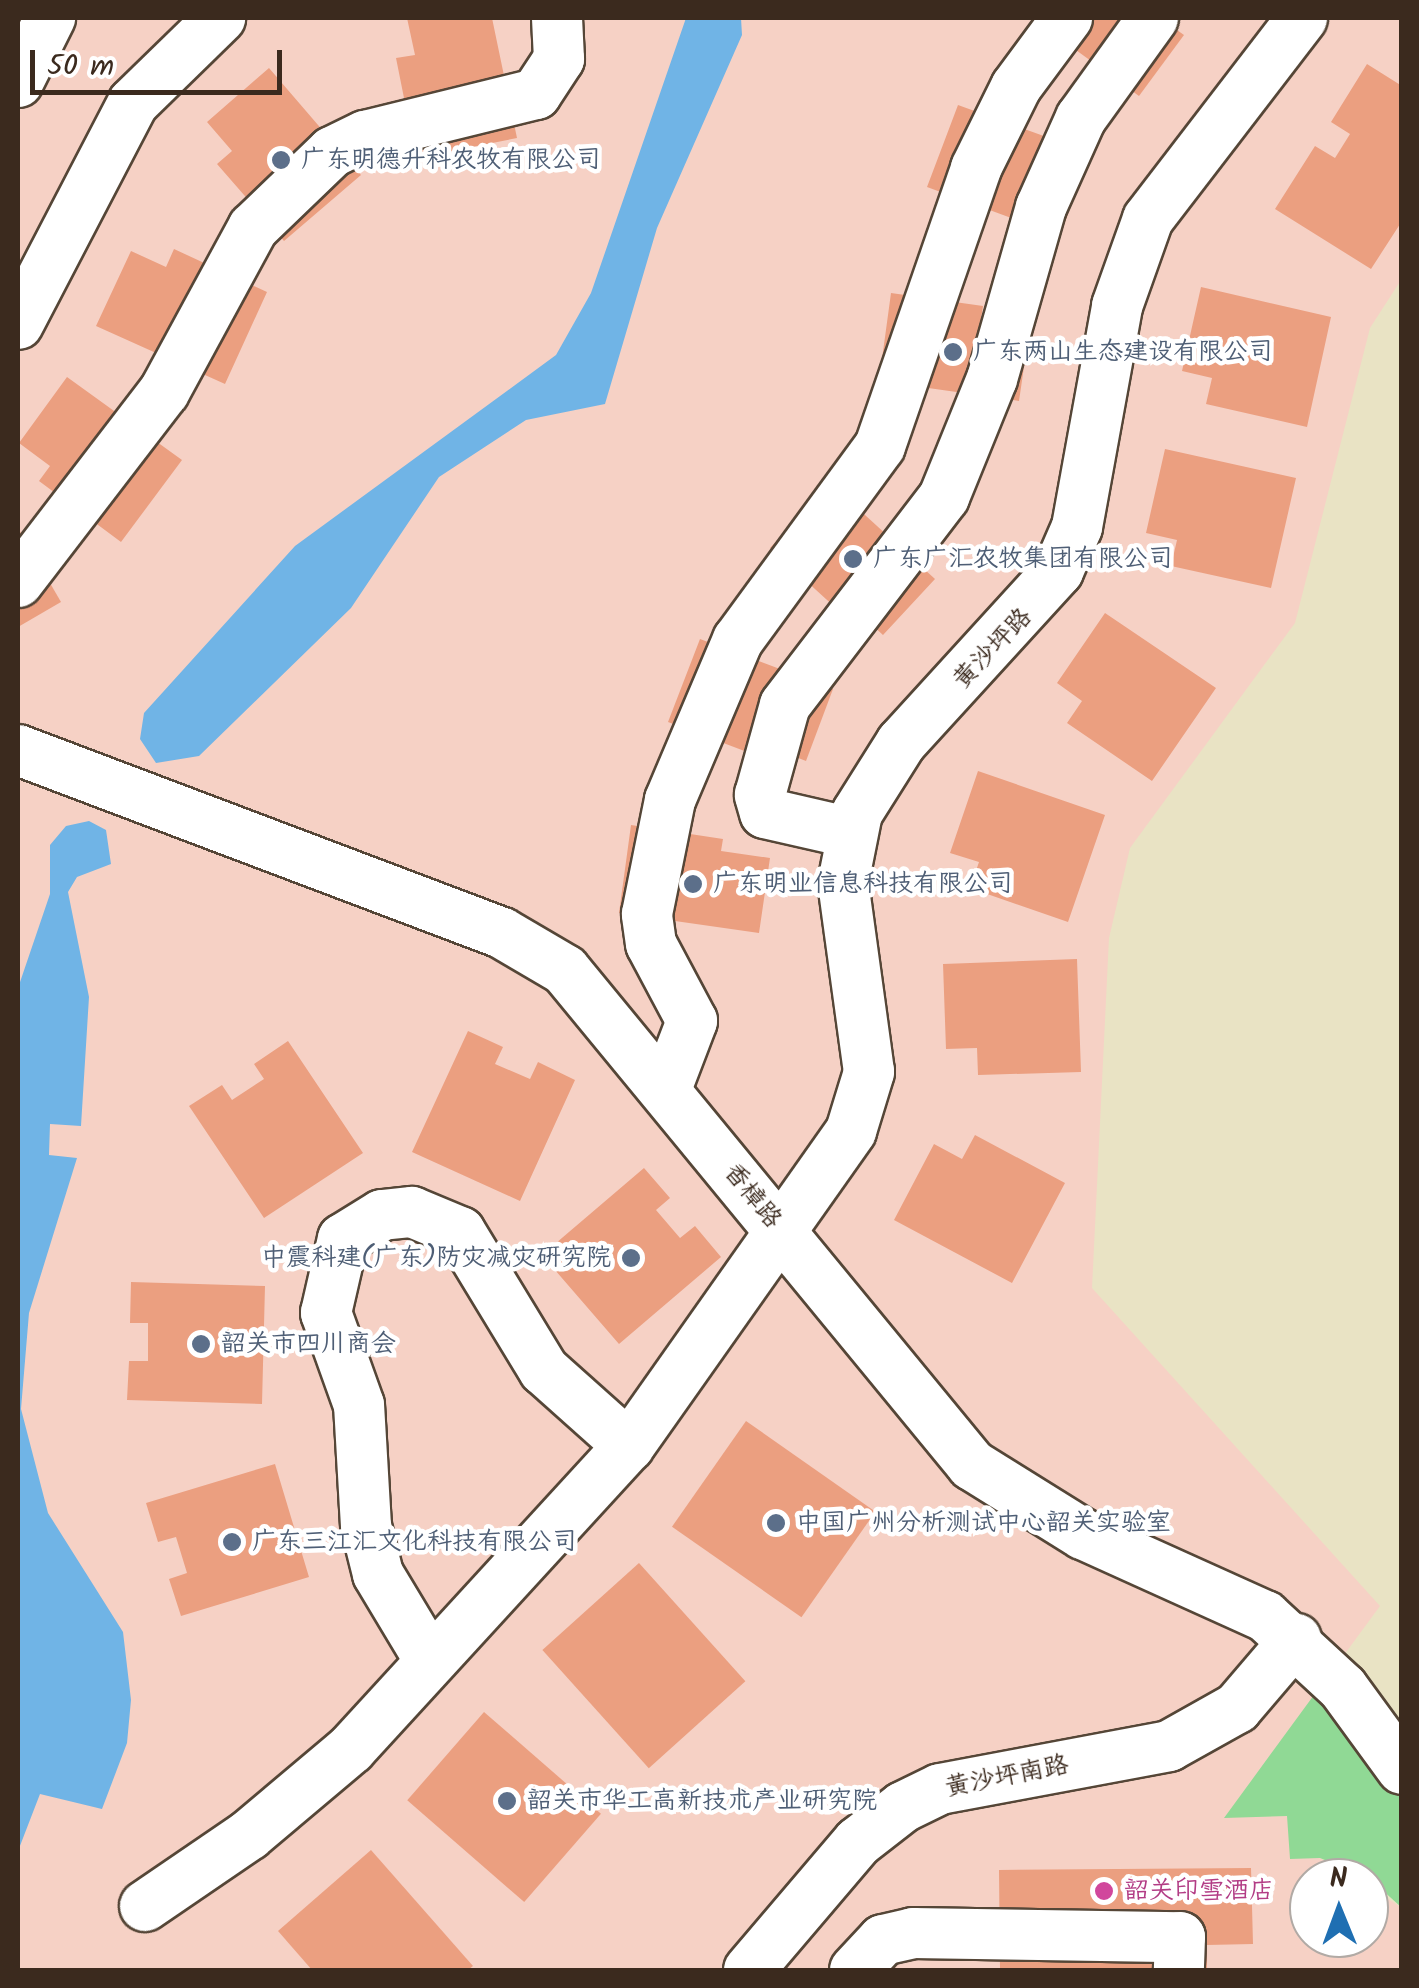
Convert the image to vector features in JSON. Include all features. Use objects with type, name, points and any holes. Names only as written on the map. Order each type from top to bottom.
[{"type":"street","points":[[18,82],[50,18]]},
{"type":"street","points":[[18,324],[36,248],[133,103],[220,18]]},
{"type":"street","points":[[18,582],[164,392],[253,228],[332,152],[365,136],[536,94],[559,59],[556,18]]},
{"type":"street","points":[[666,1089],[692,1020],[651,944],[647,914],[670,800],[738,640],[880,446],[976,168],[1016,87],[1067,18]]},
{"type":"street","points":[[852,833],[766,813],[760,795],[785,706],[944,497],[992,380],[1041,207],[1081,118],[1153,18]]},
{"type":"street","name":"黄沙坪路","points":[[145,1906],[304,1792],[630,1446],[851,1132],[869,1072],[843,883],[852,833],[901,742],[1058,571],[1077,528],[1117,306],[1148,219],[1302,18]]},
{"type":"street","name":"香樟路","points":[[18,750],[535,948],[591,994],[972,1464],[1023,1503],[1230,1596],[1296,1638],[1402,1769]]},
{"type":"street","points":[[429,1659],[378,1574],[366,1526],[359,1405],[326,1313],[343,1239],[382,1214],[412,1212],[460,1232],[544,1370],[630,1446]]},
{"type":"street","name":"黄沙坪南路","points":[[749,1970],[858,1842],[904,1807],[940,1789],[1188,1738],[1237,1708],[1296,1638]]},
{"type":"street","points":[[854,1970],[883,1940],[913,1933],[1180,1937],[1179,1970]]},
{"type":"shaded area","points":[[18,18],[1401,18],[1401,280],[1370,328],[1295,623],[1130,848],[1109,938],[1092,1288],[1380,1606],[1225,1817],[1287,1816],[1320,1858],[1289,1858],[1289,1958],[1389,1958],[1389,1900],[1401,1907],[1401,1970],[18,1970]]},
{"type":"green space","points":[[1322,1684],[1401,1797],[1401,1907],[1389,1896],[1389,1858],[1290,1858],[1287,1816],[1224,1818]]},
{"type":"water","points":[[686,18],[741,18],[742,35],[657,228],[605,404],[526,420],[439,477],[351,608],[199,756],[156,763],[140,739],[144,713],[295,546],[556,355],[591,293]]},
{"type":"water","points":[[89,821],[106,830],[111,864],[77,877],[68,892],[89,997],[81,1126],[50,1124],[49,1155],[77,1158],[29,1313],[21,1409],[48,1513],[123,1632],[131,1700],[127,1743],[102,1809],[40,1794],[18,1851],[18,988],[50,894],[50,845],[66,826]]},
{"type":"building","points":[[407,18],[492,18],[517,138],[416,158],[396,58],[415,55]]},
{"type":"building","points":[[1032,18],[1160,18],[1184,35],[1139,96]]},
{"type":"building","points":[[1367,64],[1402,86],[1402,221],[1371,269],[1275,209],[1315,146],[1335,158],[1350,134],[1331,122]]},
{"type":"building","points":[[269,68],[361,175],[284,241],[217,164],[232,151],[207,122]]},
{"type":"building","points":[[958,105],[1091,153],[1064,225],[1018,208],[1014,219],[927,187]]},
{"type":"building","points":[[174,249],[267,292],[225,384],[96,326],[131,251],[166,267]]},
{"type":"building","points":[[1201,287],[1331,317],[1307,427],[1206,404],[1212,378],[1182,371]]},
{"type":"building","points":[[891,293],[983,306],[981,319],[1030,326],[1019,401],[879,381]]},
{"type":"building","points":[[67,377],[182,460],[121,542],[39,481],[50,466],[19,443]]},
{"type":"building","points":[[1165,449],[1296,478],[1271,588],[1171,566],[1177,540],[1146,533]]},
{"type":"building","points":[[830,483],[935,579],[883,635],[846,601],[838,610],[770,548]]},
{"type":"building","points":[[18,528],[61,602],[18,627]]},
{"type":"building","points":[[1105,613],[1216,688],[1152,781],[1067,723],[1082,701],[1057,683]]},
{"type":"building","points":[[700,639],[833,689],[806,761],[760,743],[755,755],[668,722]]},
{"type":"building","points":[[978,771],[1105,815],[1068,922],[970,888],[979,862],[950,853]]},
{"type":"building","points":[[631,825],[723,839],[721,851],[770,858],[759,933],[619,913]]},
{"type":"building","points":[[1077,959],[1081,1072],[978,1075],[977,1048],[946,1049],[943,964]]},
{"type":"building","points":[[468,1031],[503,1047],[495,1064],[530,1079],[538,1062],[575,1080],[520,1201],[412,1152]]},
{"type":"building","points":[[288,1041],[363,1153],[264,1218],[189,1106],[222,1085],[232,1100],[264,1079],[254,1064]]},
{"type":"building","points":[[975,1135],[1065,1183],[1012,1283],[894,1220],[934,1144],[962,1159]]},
{"type":"building","points":[[644,1168],[670,1198],[656,1210],[680,1238],[695,1226],[721,1257],[619,1344],[542,1255]]},
{"type":"building","points":[[131,1282],[265,1286],[262,1404],[127,1400],[129,1361],[148,1361],[148,1323],[130,1323]]},
{"type":"building","points":[[746,1421],[875,1512],[801,1617],[672,1527]]},
{"type":"building","points":[[275,1464],[309,1577],[181,1616],[169,1579],[187,1573],[176,1537],[158,1542],[146,1503]]},
{"type":"building","points":[[639,1563],[745,1681],[649,1768],[542,1650]]},
{"type":"building","points":[[484,1712],[601,1814],[524,1902],[407,1800]]},
{"type":"building","points":[[371,1850],[473,1966],[468,1970],[312,1970],[278,1931]]},
{"type":"building","points":[[1251,1868],[1253,1944],[1207,1945],[1207,1970],[1000,1970],[999,1870]]},
{"type":"place","name":"广东明德升科农牧有限公司","points":[[281,160]]},
{"type":"place","name":"广东两山生态建设有限公司","points":[[953,352]]},
{"type":"place","name":"广东广汇农牧集团有限公司","points":[[853,559]]},
{"type":"place","name":"广东明业信息科技有限公司","points":[[693,884]]},
{"type":"place","name":"中震科建(广东)防灾减灾研究院","points":[[631,1258]]},
{"type":"place","name":"韶关市四川商会","points":[[201,1344]]},
{"type":"place","name":"中国广州分析测试中心韶关实验室","points":[[776,1523]]},
{"type":"place","name":"广东三江汇文化科技有限公司","points":[[232,1542]]},
{"type":"place","name":"韶关市华工高新技术产业研究院","points":[[507,1801]]},
{"type":"place","name":"韶关印雪酒店","points":[[1104,1891]]}]
